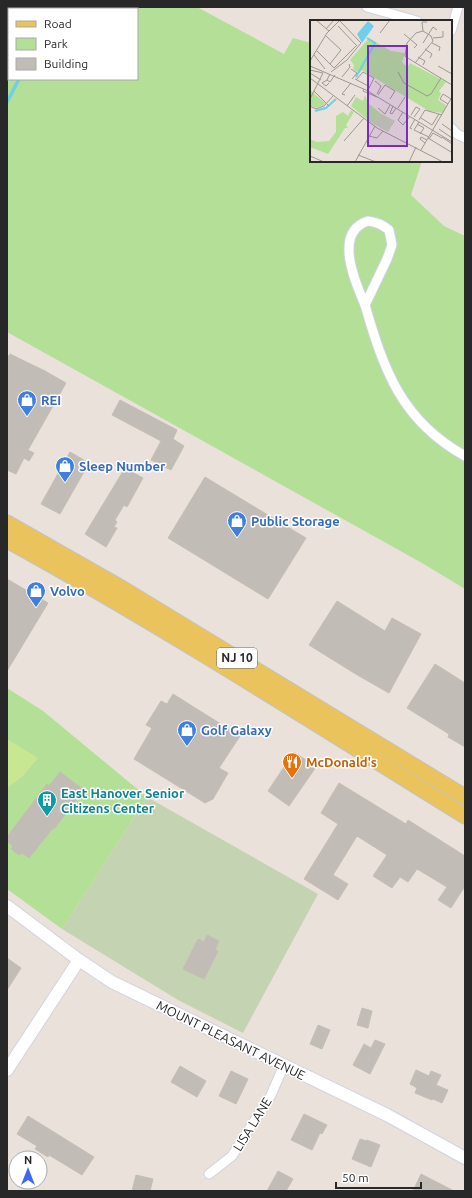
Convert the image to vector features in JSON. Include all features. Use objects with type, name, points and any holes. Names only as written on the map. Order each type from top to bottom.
[{"type":"main road","name":"NJ 10","points":[[7,523],[129,592],[465,797]]},
{"type":"main road","name":"NJ 10","points":[[7,540],[172,635],[465,816]]},
{"type":"street","points":[[367,7],[378,8],[413,20]]},
{"type":"street","points":[[452,28],[458,7]]},
{"type":"street","points":[[452,129],[457,134],[465,138]]},
{"type":"street","points":[[365,305],[392,245],[390,230],[376,222],[368,221],[361,224],[352,234],[349,243],[349,257],[354,279],[365,305],[392,381],[408,407],[420,422],[434,436],[453,450],[465,456]]},
{"type":"street","name":"MOUNT PLEASANT AVENUE","points":[[7,906],[79,960],[112,982],[387,1115],[465,1158]]},
{"type":"street","points":[[7,1070],[79,960]]},
{"type":"street","name":"LISA LANE","points":[[209,1174],[232,1156],[271,1095],[284,1065]]},
{"type":"green space","points":[[7,7],[197,7],[284,54],[293,38],[310,43],[310,162],[422,162],[411,195],[444,226],[465,236],[465,589],[422,563],[7,332]]},
{"type":"green space","points":[[7,688],[43,711],[147,797],[62,929],[7,889]]},
{"type":"green space","points":[[7,739],[38,758],[23,776],[7,788]]},
{"type":"green space","points":[[147,797],[318,894],[243,1033],[178,1000],[62,929]]},
{"type":"building","name":"REI","points":[[10,354],[66,383],[28,450],[34,453],[29,461],[24,458],[16,474],[7,470],[7,359]]},
{"type":"building","points":[[120,400],[177,430],[173,439],[184,446],[171,470],[151,460],[161,441],[112,415]]},
{"type":"building","name":"Sleep Number","points":[[70,452],[89,463],[60,514],[41,504]]},
{"type":"building","points":[[125,468],[143,478],[127,507],[124,505],[115,520],[117,522],[114,527],[117,528],[106,547],[85,534]]},
{"type":"building","name":"Public Storage","points":[[205,477],[306,538],[268,599],[168,538]]},
{"type":"building","points":[[7,579],[48,603],[7,671]]},
{"type":"building","points":[[337,601],[385,631],[392,618],[421,634],[389,693],[309,645]]},
{"type":"building","points":[[435,664],[465,683],[465,747],[448,737],[449,734],[407,708]]},
{"type":"building","name":"Golf Galaxy","points":[[173,694],[240,736],[219,768],[228,773],[213,799],[205,803],[134,759],[152,728],[146,725],[161,701],[167,704]]},
{"type":"building","name":"McDonald's","points":[[294,752],[316,767],[289,806],[268,791]]},
{"type":"building","name":"East Hanover Senior Citizens Center","points":[[60,772],[84,790],[54,829],[53,828],[29,858],[22,853],[19,855],[11,849],[13,846],[7,841],[7,837],[47,784],[49,786]]},
{"type":"building","points":[[339,783],[406,824],[408,820],[465,856],[465,886],[451,908],[438,900],[447,887],[417,869],[408,882],[400,877],[392,888],[373,876],[387,855],[357,836],[333,875],[348,884],[338,900],[304,879],[338,824],[321,813]]},
{"type":"building","points":[[207,935],[219,941],[215,950],[218,951],[204,979],[183,969],[198,939],[204,942]]},
{"type":"building","points":[[7,958],[21,968],[7,990]]},
{"type":"building","points":[[362,1008],[372,1011],[368,1028],[357,1025]]},
{"type":"building","points":[[318,1025],[330,1030],[322,1049],[310,1044]]},
{"type":"building","points":[[375,1040],[385,1044],[370,1074],[353,1065],[364,1044],[371,1048]]},
{"type":"building","points":[[180,1066],[206,1081],[197,1097],[171,1082]]},
{"type":"building","points":[[416,1070],[429,1076],[431,1071],[441,1075],[436,1085],[448,1090],[442,1103],[415,1093],[417,1088],[410,1084]]},
{"type":"building","points":[[231,1071],[248,1079],[236,1104],[219,1096]]},
{"type":"building","points":[[304,1114],[327,1125],[322,1134],[320,1133],[312,1150],[291,1140]]},
{"type":"building","points":[[28,1116],[94,1157],[82,1175],[49,1155],[48,1157],[48,1150],[35,1149],[37,1146],[17,1134]]},
{"type":"building","points":[[360,1139],[380,1145],[371,1167],[352,1159]]},
{"type":"building","points":[[278,1171],[293,1179],[286,1191],[267,1191]]},
{"type":"building","points":[[421,1174],[454,1191],[413,1191]]},
{"type":"building","points":[[136,1175],[153,1179],[150,1191],[132,1191]]},
{"type":"waterway","points":[[7,102],[18,80]]},
{"type":"place","name":"REI","points":[[27,417]]},
{"type":"place","name":"Sleep Number","points":[[65,483]]},
{"type":"place","name":"Public Storage","points":[[237,538]]},
{"type":"place","name":"Volvo","points":[[36,608]]},
{"type":"place","name":"Golf Galaxy","points":[[187,747]]},
{"type":"place","name":"McDonald's","points":[[292,779]]},
{"type":"place","name":"East Hanover Senior Citizens Center","points":[[47,817]]}]
